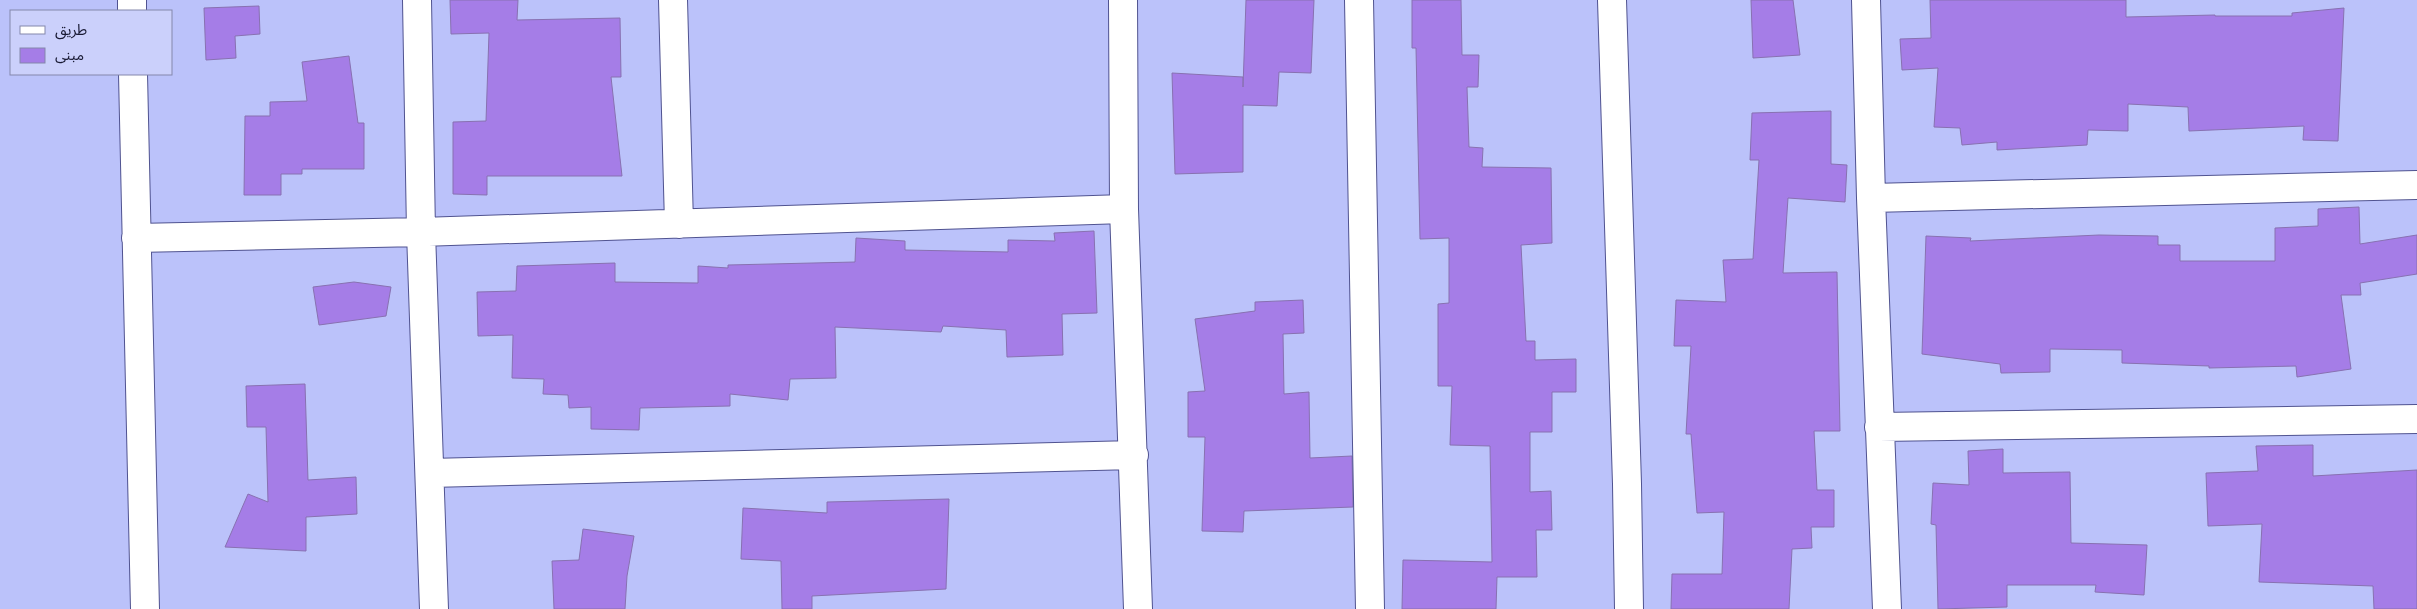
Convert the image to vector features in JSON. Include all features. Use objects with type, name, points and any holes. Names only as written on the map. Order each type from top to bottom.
[{"type":"street","points":[[417,0],[421,232],[434,609]]},
{"type":"street","points":[[673,0],[679,224]]},
{"type":"street","points":[[1123,0],[1124,209],[1138,609]]},
{"type":"street","points":[[1359,0],[1370,609]]},
{"type":"street","points":[[1612,0],[1629,609]]},
{"type":"street","points":[[1866,0],[1870,198],[1887,609]]},
{"type":"street","points":[[133,75],[145,609]]},
{"type":"street","points":[[1870,198],[2417,185]]},
{"type":"street","points":[[136,238],[421,232],[1124,209]]},
{"type":"street","points":[[1879,427],[2417,418]]},
{"type":"street","points":[[430,473],[1134,454]]},
{"type":"building","points":[[450,0],[518,0],[517,20],[620,18],[621,77],[611,77],[622,176],[487,176],[487,195],[453,194],[453,122],[486,121],[489,33],[451,34]]},
{"type":"building","points":[[1246,0],[1314,0],[1311,73],[1279,72],[1277,106],[1243,105],[1243,172],[1175,174],[1172,73],[1243,77],[1243,87]]},
{"type":"building","points":[[1412,0],[1461,0],[1462,55],[1479,55],[1478,87],[1467,87],[1469,147],[1483,148],[1482,167],[1551,168],[1552,243],[1521,245],[1526,341],[1535,341],[1535,360],[1576,359],[1576,392],[1552,392],[1552,432],[1530,432],[1530,492],[1551,491],[1552,530],[1536,530],[1537,577],[1497,577],[1496,609],[1402,609],[1403,560],[1492,562],[1490,446],[1450,445],[1452,386],[1438,386],[1438,304],[1449,303],[1449,238],[1420,239],[1416,48],[1412,48]]},
{"type":"building","points":[[1751,0],[1793,0],[1800,55],[1753,58]]},
{"type":"building","points":[[1930,0],[2126,0],[2126,17],[2292,16],[2292,13],[2344,8],[2338,141],[2303,140],[2304,126],[2189,131],[2188,107],[2128,104],[2128,131],[2088,130],[2087,145],[1997,150],[1997,142],[1962,145],[1960,128],[1934,127],[1938,68],[1902,70],[1900,39],[1931,38]]},
{"type":"building","points":[[259,6],[260,34],[235,36],[236,58],[206,60],[204,8]]},
{"type":"building","points":[[349,56],[358,123],[364,123],[364,169],[302,169],[302,174],[281,174],[281,195],[244,195],[245,116],[270,116],[270,102],[307,101],[302,62]]},
{"type":"building","points":[[1831,111],[1831,164],[1847,165],[1845,202],[1788,198],[1783,273],[1837,272],[1840,431],[1814,431],[1817,490],[1834,490],[1834,527],[1811,527],[1812,548],[1792,549],[1789,609],[1671,609],[1672,574],[1722,574],[1724,512],[1697,513],[1691,434],[1686,434],[1691,346],[1674,346],[1676,300],[1726,302],[1723,260],[1753,259],[1759,160],[1750,160],[1752,113]]},
{"type":"building","points":[[2359,207],[2360,244],[2417,235],[2417,274],[2360,283],[2361,295],[2341,295],[2351,369],[2297,377],[2296,366],[2209,368],[2209,366],[2122,363],[2122,350],[2050,349],[2050,372],[2001,373],[2000,364],[1922,354],[1926,236],[1971,238],[1970,241],[2099,235],[2158,236],[2158,245],[2180,245],[2180,261],[2275,261],[2275,228],[2318,226],[2318,209]]},
{"type":"building","points":[[1094,231],[1097,313],[1062,314],[1063,355],[1007,357],[1006,330],[943,326],[941,332],[835,327],[836,378],[790,379],[788,400],[730,394],[730,406],[640,408],[639,430],[591,429],[591,407],[569,408],[568,395],[543,394],[544,379],[512,378],[513,335],[478,336],[477,292],[516,291],[517,266],[615,263],[615,282],[698,283],[698,266],[728,268],[728,265],[855,262],[856,238],[905,241],[905,250],[1008,252],[1008,240],[1055,241],[1054,233]]},
{"type":"building","points":[[354,282],[391,287],[386,316],[319,325],[313,287]]},
{"type":"building","points":[[1303,300],[1304,333],[1283,334],[1284,394],[1309,392],[1310,458],[1352,456],[1353,507],[1244,511],[1243,532],[1202,531],[1205,437],[1188,437],[1188,392],[1205,391],[1195,319],[1255,311],[1255,302]]},
{"type":"building","points":[[305,384],[308,480],[356,477],[357,514],[306,517],[306,551],[225,547],[248,494],[268,502],[266,427],[247,427],[246,386]]},
{"type":"building","points":[[2313,445],[2313,476],[2417,470],[2417,609],[2374,609],[2373,586],[2259,582],[2262,524],[2208,526],[2206,473],[2258,471],[2256,446]]},
{"type":"building","points":[[2003,449],[2003,473],[2070,472],[2071,543],[2147,545],[2144,595],[2095,592],[2096,585],[2007,585],[2007,607],[1938,609],[1936,525],[1931,524],[1933,483],[1969,485],[1968,451]]},
{"type":"building","points":[[949,499],[946,589],[812,596],[812,609],[782,609],[781,561],[741,559],[743,508],[827,513],[827,502]]},
{"type":"building","points":[[583,529],[634,536],[627,576],[625,609],[554,609],[552,561],[579,560]]}]
